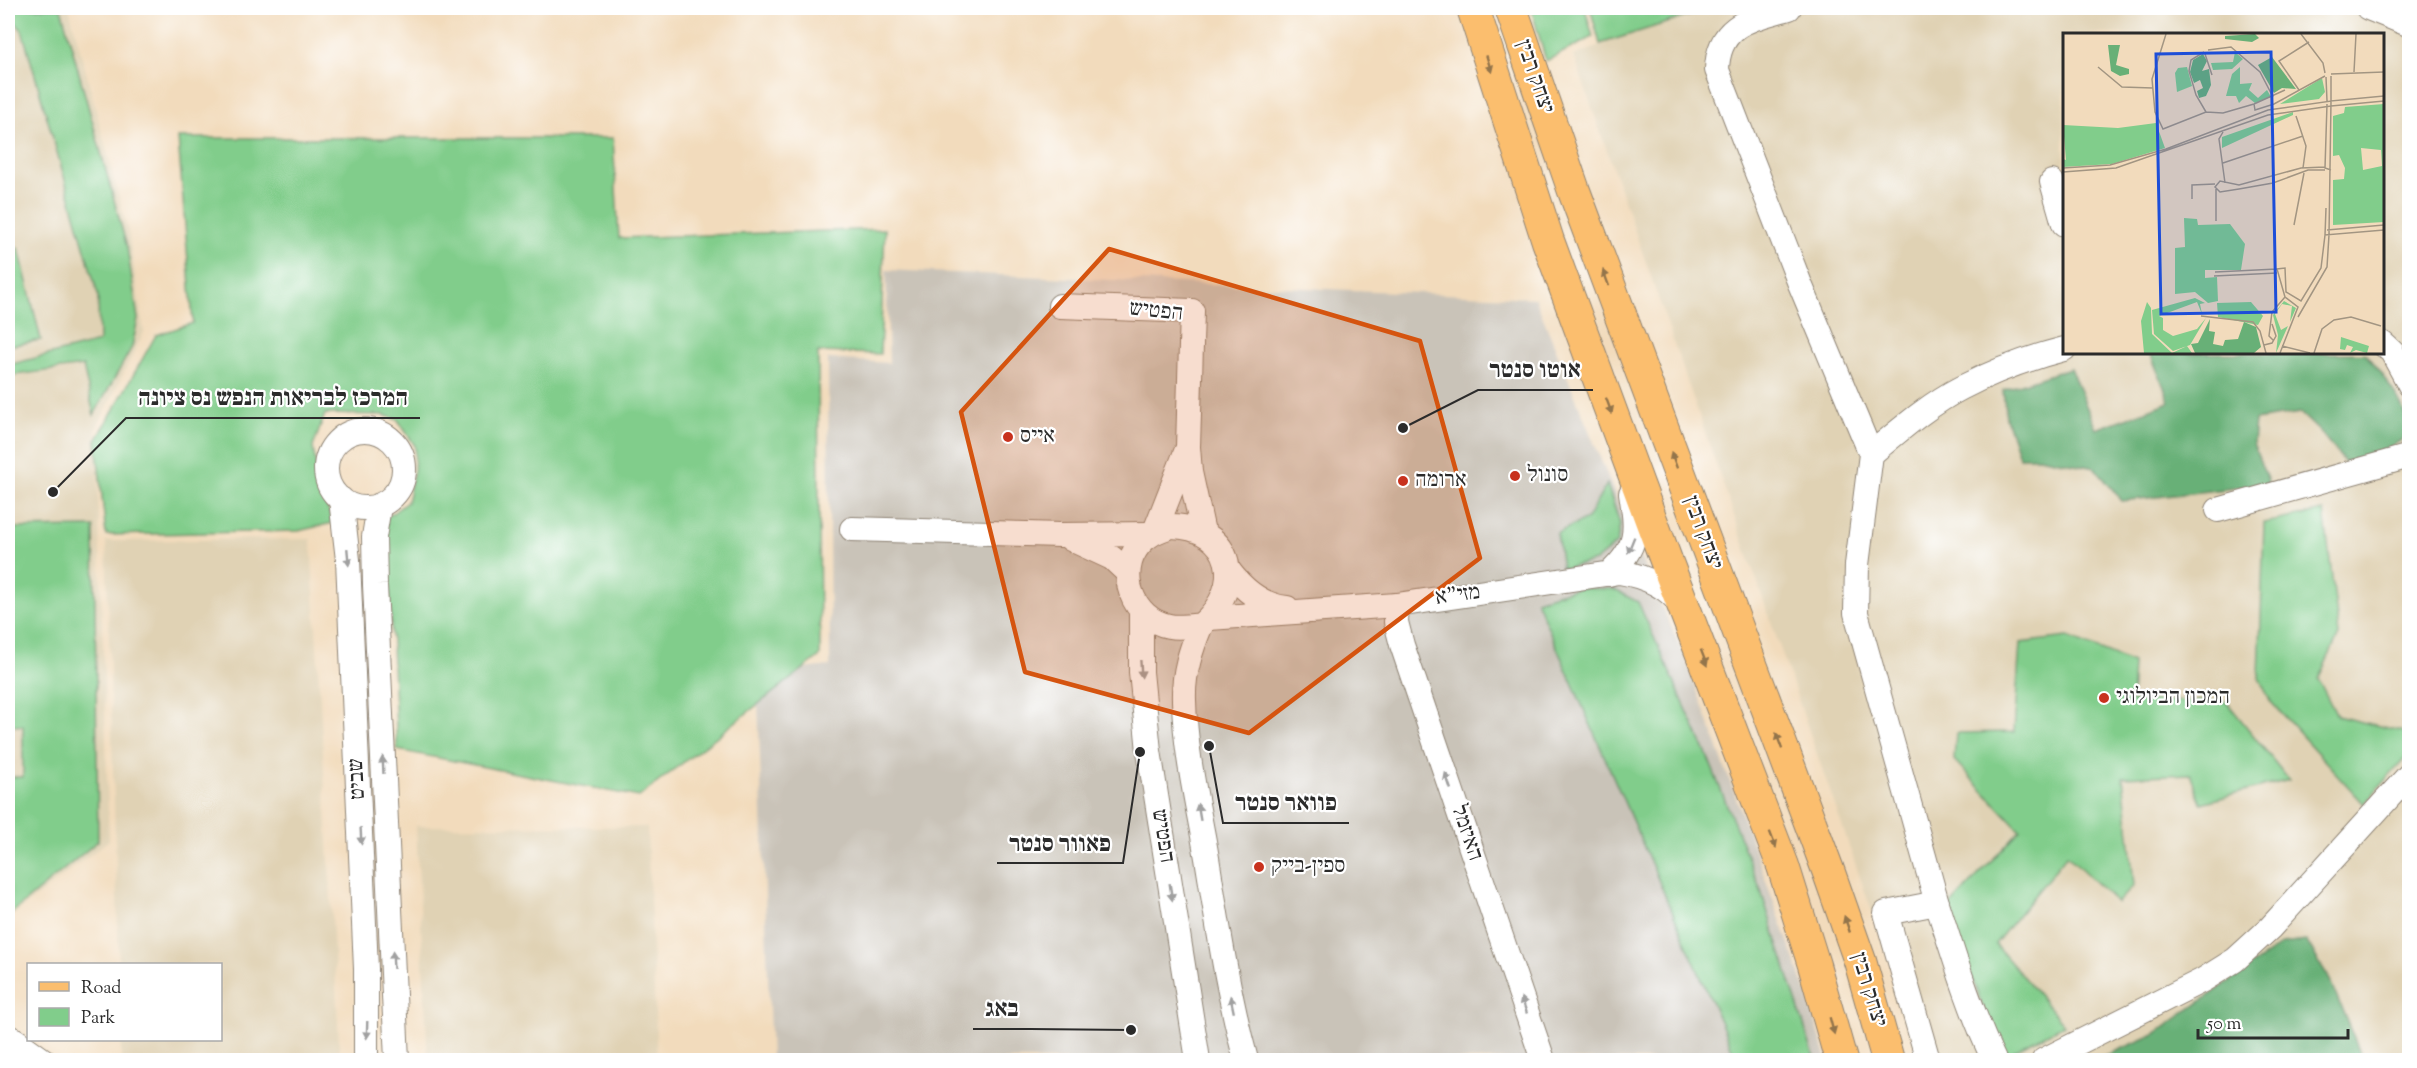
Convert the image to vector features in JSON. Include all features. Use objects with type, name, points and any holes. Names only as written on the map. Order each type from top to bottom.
[{"type":"main road","name":"יצחק רבין","points":[[1473,8],[1548,241],[1783,866],[1841,1060]]},
{"type":"main road","name":"יצחק רבין","points":[[1511,8],[1574,191],[1833,884],[1860,961],[1888,1060]]},
{"type":"street","points":[[1789,8],[1745,21],[1727,37],[1718,52],[1717,70],[1800,284],[1871,454],[1857,565],[1856,613],[1937,903],[1964,987],[1994,1060]]},
{"type":"street","points":[[2367,8],[2409,26]]},
{"type":"street","points":[[2052,182],[2063,220]]},
{"type":"street","name":"הפטיש","points":[[1060,306],[1192,311],[1188,447],[1190,472],[1203,532]]},
{"type":"street","points":[[2384,345],[2392,352],[2409,386]]},
{"type":"street","points":[[1871,454],[1930,408],[1959,389],[2029,358],[2063,349]]},
{"type":"street","points":[[366,429],[381,433],[393,441],[402,454],[404,470],[401,485],[392,497],[379,506],[364,508],[349,505],[329,484],[326,468],[329,453],[338,441],[351,432],[366,429]]},
{"type":"street","points":[[1609,574],[1629,552],[1635,538],[1636,522],[1624,446]]},
{"type":"street","name":"הפטיש","points":[[1153,533],[1173,490],[1188,447]]},
{"type":"street","points":[[2218,510],[2409,456]]},
{"type":"street","name":"שביט","points":[[341,499],[348,560],[366,969],[366,1060]]},
{"type":"street","name":"שביט","points":[[379,506],[374,537],[375,585],[398,1060]]},
{"type":"street","points":[[1171,526],[1187,526],[1203,532],[1215,542],[1224,556],[1229,571],[1224,597],[1205,622],[1168,626],[1153,621],[1141,611],[1134,601],[1128,573],[1131,558],[1139,545],[1153,533],[1171,526]]},
{"type":"street","points":[[852,529],[1060,535],[1153,533]]},
{"type":"street","points":[[1060,535],[1100,551],[1112,558],[1128,573]]},
{"type":"street","name":"מזי\"א","points":[[1229,571],[1243,587],[1264,601],[1282,608],[1307,610]]},
{"type":"street","name":"מזי\"א","points":[[1205,622],[1307,610],[1397,605],[1618,572],[1654,582],[1681,604],[1687,615]]},
{"type":"street","name":"האיזמל","points":[[1397,605],[1396,622],[1402,645],[1543,1060]]},
{"type":"street","name":"הפטיש","points":[[1141,611],[1140,672],[1149,751],[1198,1060]]},
{"type":"street","name":"הפטיש","points":[[1205,622],[1190,652],[1186,674],[1184,699],[1187,739],[1232,1003],[1246,1060]]},
{"type":"street","points":[[2044,1060],[2203,980],[2235,960],[2270,928],[2409,774]]},
{"type":"street","points":[[1928,1060],[1886,913],[1937,903]]},
{"type":"street","points":[[8,1037],[43,1060]]},
{"type":"highlighted area","points":[[1109,249],[1420,341],[1480,558],[1249,733],[1025,672],[961,412]]},
{"type":"shaded area","points":[[8,8],[69,8],[129,236],[144,332],[96,429],[109,840],[8,919]]},
{"type":"shaded area","name":"המכון הביולוגי","points":[[1696,8],[2409,8],[2409,1060],[1928,1060],[1918,1044],[1574,56]]},
{"type":"shaded area","points":[[886,270],[1535,298],[1652,585],[1684,655],[1809,999],[1827,1060],[771,1060],[757,674],[830,666],[828,359],[889,363]]},
{"type":"shaded area","points":[[311,539],[340,1060],[121,1060],[121,1041],[222,1041],[222,963],[119,963],[106,541]]},
{"type":"shaded area","points":[[416,826],[647,827],[657,1060],[428,1060]]},
{"type":"green space","points":[[8,8],[61,8],[127,247],[138,319],[132,347],[94,415],[83,366],[8,376],[8,365],[99,342],[98,295],[22,30],[8,14]]},
{"type":"green space","points":[[1531,8],[1585,8],[1593,37],[1546,61]]},
{"type":"green space","points":[[1590,8],[1713,8],[1600,44]]},
{"type":"green space","points":[[178,138],[613,138],[619,238],[885,229],[880,354],[818,352],[820,656],[639,797],[397,750],[386,518],[407,502],[414,470],[415,446],[398,420],[383,415],[325,414],[313,447],[319,484],[333,523],[298,531],[106,535],[96,441],[156,335],[193,323]]},
{"type":"green space","points":[[8,244],[19,249],[41,340],[8,346]]},
{"type":"green space","points":[[2150,354],[2366,354],[2400,402],[2408,424],[2409,435],[2389,448],[2347,465],[2321,433],[2300,413],[2255,420],[2253,444],[2269,484],[2122,501],[2095,468],[2039,457],[2019,457],[2006,418],[2003,390],[2070,368],[2096,429],[2170,402]]},
{"type":"green space","points":[[1607,484],[1620,524],[1617,543],[1595,561],[1562,569],[1557,533],[1587,519]]},
{"type":"green space","points":[[2324,511],[2339,635],[2318,679],[2337,716],[2409,733],[2409,753],[2364,804],[2271,702],[2259,678],[2264,523]]},
{"type":"green space","points":[[94,527],[98,841],[8,916],[8,777],[23,777],[23,726],[8,725],[8,528]]},
{"type":"green space","points":[[1578,588],[1613,589],[1638,602],[1707,755],[1760,888],[1815,1060],[1737,1060],[1536,600]]},
{"type":"green space","points":[[2068,637],[2133,663],[2131,701],[2226,701],[2289,780],[2201,803],[2190,774],[2123,777],[2134,885],[2117,903],[2067,855],[1995,944],[2064,1025],[2002,1057],[1946,910],[2020,830],[1954,760],[1956,733],[2014,732],[2020,643]]},
{"type":"green space","points":[[2306,941],[2328,976],[2360,1053],[2367,1060],[2096,1060],[2155,1034],[2282,944]]},
{"type":"place","name":"אוטו סנטר","points":[[1403,428]]},
{"type":"place","name":"אייס","points":[[1008,437]]},
{"type":"place","name":"סונול","points":[[1515,476]]},
{"type":"place","name":"ארומה","points":[[1403,481]]},
{"type":"place","name":"המרכז לבריאות הנפש נס ציונה","points":[[53,492]]},
{"type":"place","name":"המכון הביולוגי","points":[[2104,698]]},
{"type":"place","name":"פוואר סנטר","points":[[1209,746]]},
{"type":"place","name":"פאוור סנטר","points":[[1140,752]]},
{"type":"place","name":"ספין-בייק","points":[[1259,867]]},
{"type":"place","name":"באג","points":[[1131,1030]]}]
